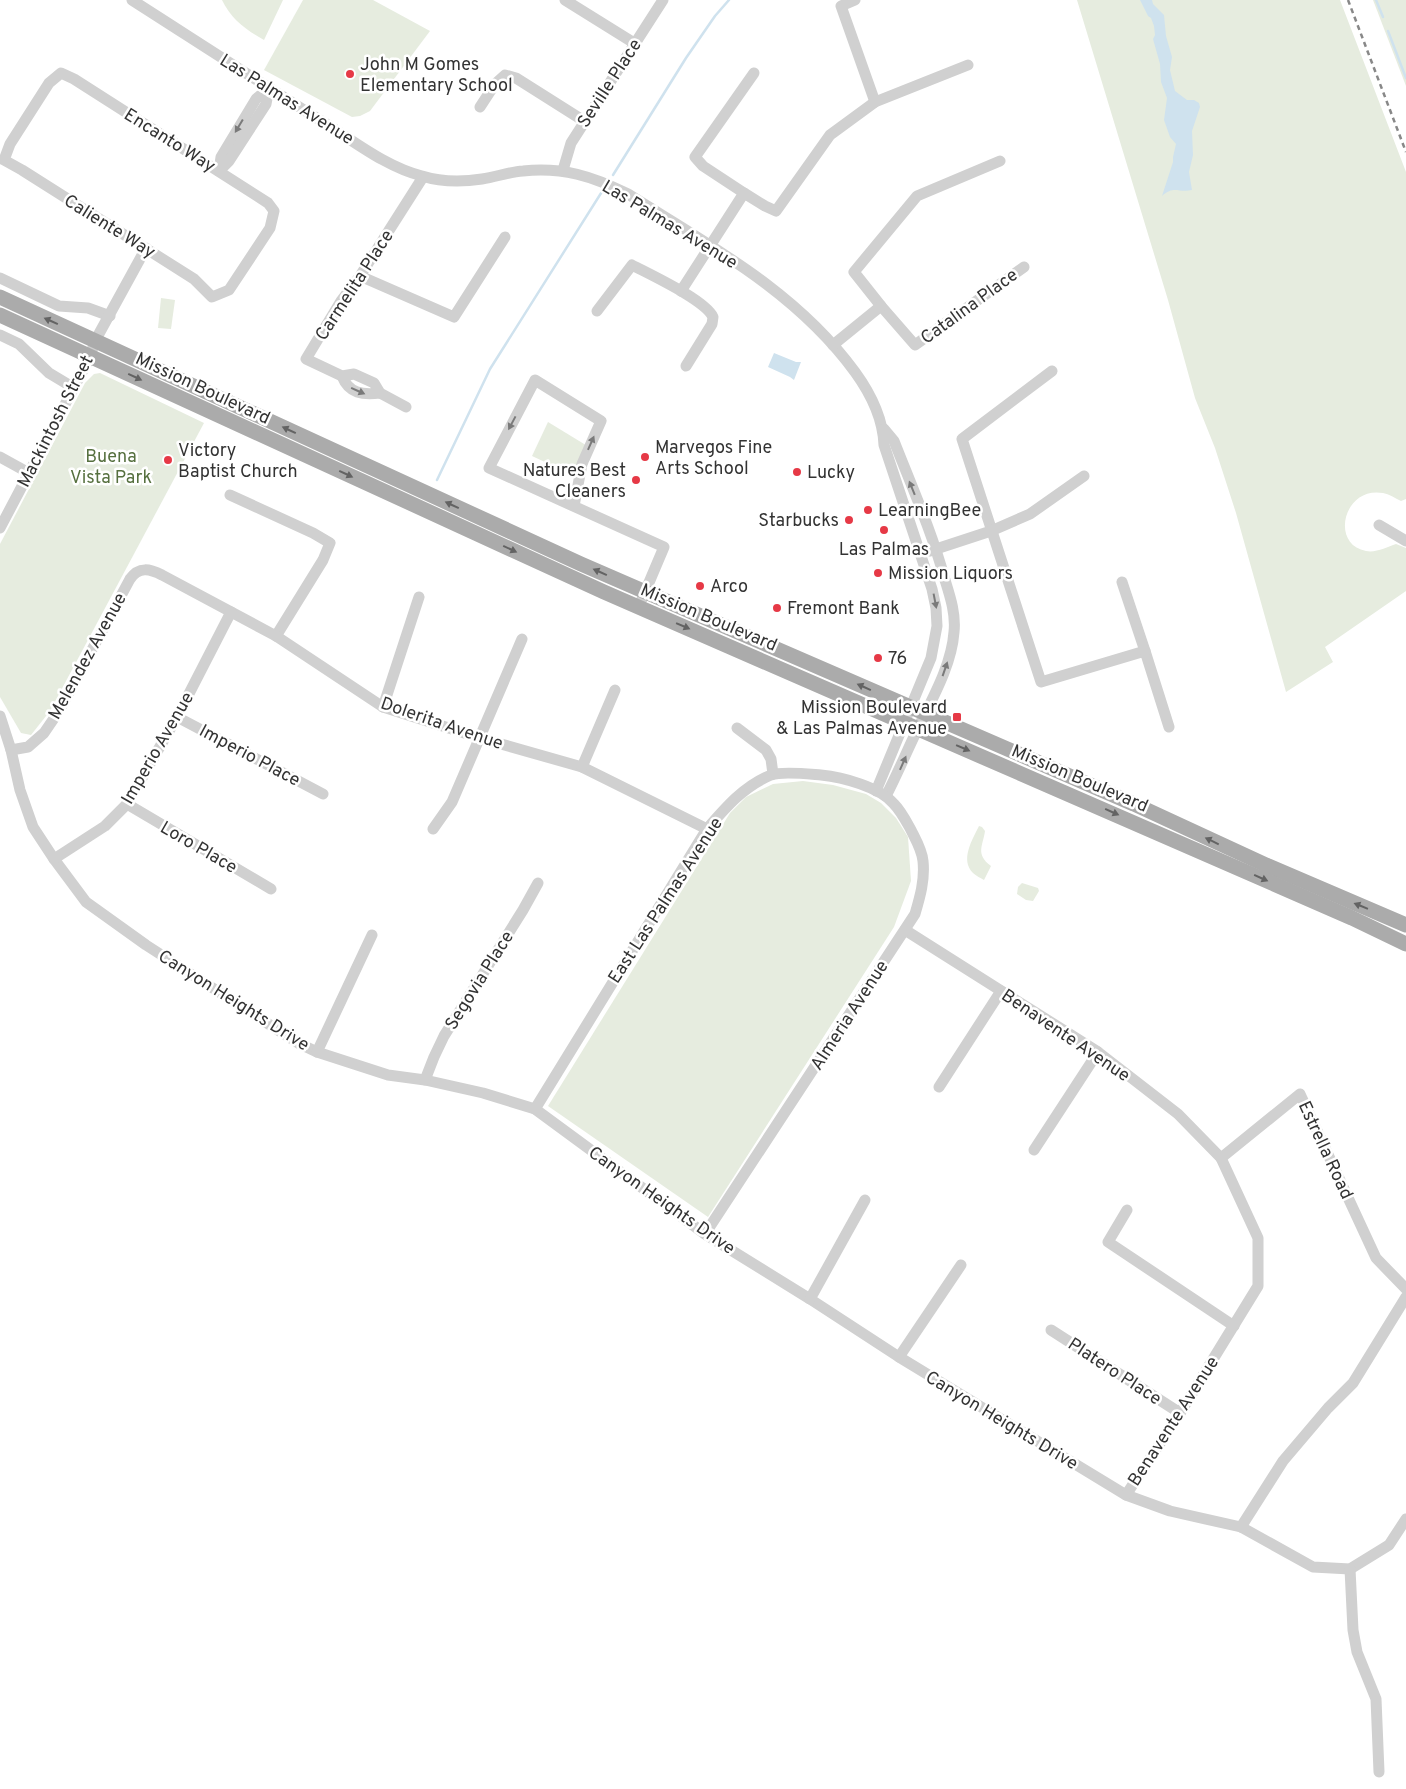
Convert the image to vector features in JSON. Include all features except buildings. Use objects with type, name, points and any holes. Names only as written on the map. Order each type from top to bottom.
[{"type":"main road","name":"Mission Boulevard","points":[[0,297],[645,592],[1168,819],[1299,880],[1406,925]]},
{"type":"main road","name":"Mission Boulevard","points":[[0,316],[638,607],[1361,921],[1406,944]]},
{"type":"street","name":"Las Palmas Avenue","points":[[132,0],[378,157],[422,177],[457,181],[483,179],[521,171],[563,170],[586,176],[621,190],[764,281],[817,326],[846,360],[868,391],[884,429],[894,441],[937,549],[951,599],[954,632],[945,668],[934,699],[925,713],[911,725]]},
{"type":"street","points":[[566,0],[634,43]]},
{"type":"street","name":"Seville Place","points":[[563,170],[570,143],[663,0]]},
{"type":"street","points":[[855,0],[841,6],[875,102]]},
{"type":"street","points":[[754,72],[695,157],[702,166],[776,211],[830,135],[875,102],[968,65]]},
{"type":"street","name":"Caliente Way","points":[[61,73],[49,84],[10,144],[4,160],[194,278],[212,296]]},
{"type":"street","name":"Encanto Way","points":[[61,73],[82,84],[219,171],[268,203],[274,211],[270,228],[229,290],[212,296]]},
{"type":"street","points":[[480,107],[495,84],[505,75],[516,78],[584,121]]},
{"type":"street","points":[[219,171],[229,161],[266,104],[269,88]]},
{"type":"street","points":[[833,345],[881,306],[854,272],[917,196],[1000,160]]},
{"type":"street","name":"Carmelita Place","points":[[406,406],[380,393],[374,383],[354,374],[342,376],[306,359],[341,301],[360,276],[422,177]]},
{"type":"street","points":[[681,291],[744,193]]},
{"type":"street","points":[[360,276],[454,317],[504,237]]},
{"type":"street","name":"Mackintosh Street","points":[[0,528],[90,357],[95,341],[146,248]]},
{"type":"street","points":[[597,311],[632,265],[681,291],[710,311],[714,317],[712,324],[686,366]]},
{"type":"street","name":"Catalina Place","points":[[881,306],[915,345],[1024,267]]},
{"type":"street","points":[[0,278],[59,306],[88,308],[110,316]]},
{"type":"street","points":[[0,335],[19,344],[49,373],[74,388]]},
{"type":"street","points":[[1052,371],[962,439],[1041,682],[1145,651]]},
{"type":"street","points":[[574,506],[582,464],[601,421],[535,380],[489,468],[664,547],[638,607]]},
{"type":"street","name":"Las Palmas Avenue","points":[[884,429],[884,445],[921,554],[936,608],[937,626],[931,658],[911,707]]},
{"type":"street","points":[[0,457],[29,473]]},
{"type":"street","points":[[921,554],[991,531],[1030,514],[1084,476]]},
{"type":"street","points":[[230,495],[313,533],[330,544],[323,560],[276,636]]},
{"type":"street","points":[[1379,525],[1406,541]]},
{"type":"street","name":"Dolerita Avenue","points":[[135,572],[146,569],[155,572],[276,636],[383,707],[480,738],[582,767],[707,829]]},
{"type":"street","name":"Melendez Avenue","points":[[11,750],[28,747],[44,733],[59,711],[128,581],[135,572]]},
{"type":"street","points":[[1122,582],[1169,727]]},
{"type":"street","points":[[383,707],[419,596]]},
{"type":"street","name":"Imperio Avenue","points":[[54,859],[105,826],[127,804],[231,612]]},
{"type":"street","points":[[433,829],[452,802],[522,639]]},
{"type":"street","points":[[582,767],[615,690]]},
{"type":"street","points":[[881,793],[911,725],[911,707]]},
{"type":"street","name":"Canyon Heights Drive","points":[[0,716],[11,750],[20,790],[33,827],[86,902],[146,945],[298,1043],[317,1052],[388,1075],[425,1080],[483,1093],[535,1109],[705,1234],[899,1357],[1126,1495],[1170,1511],[1241,1527],[1313,1567],[1350,1569]]},
{"type":"street","name":"Imperio Place","points":[[176,716],[323,794]]},
{"type":"street","points":[[737,728],[766,750],[771,759],[773,774]]},
{"type":"street","name":"East Las Palmas Avenue","points":[[535,1109],[707,829],[729,802],[749,787],[773,774],[827,775],[861,784],[881,793]]},
{"type":"street","name":"Almeria Avenue","points":[[705,1234],[915,914],[922,888],[923,859],[908,824],[894,803],[881,793]]},
{"type":"street","name":"Loro Place","points":[[127,804],[271,889]]},
{"type":"street","name":"Segovia Place","points":[[425,1080],[444,1036],[538,883]]},
{"type":"street","name":"Benavente Avenue","points":[[904,930],[1098,1052],[1178,1114],[1221,1158],[1258,1238],[1258,1286],[1180,1413],[1126,1495]]},
{"type":"street","points":[[317,1052],[372,935]]},
{"type":"street","points":[[939,1087],[1001,992]]},
{"type":"street","points":[[1034,1150],[1098,1052]]},
{"type":"street","name":"Estrella Road","points":[[1221,1158],[1300,1094],[1376,1258],[1406,1289]]},
{"type":"street","points":[[810,1299],[865,1200]]},
{"type":"street","points":[[1127,1210],[1108,1242],[1234,1326]]},
{"type":"street","points":[[899,1357],[961,1264]]},
{"type":"street","points":[[1241,1527],[1283,1461],[1353,1383],[1406,1297]]},
{"type":"street","name":"Platero Place","points":[[1051,1330],[1180,1413]]},
{"type":"street","points":[[1379,1772],[1376,1698],[1357,1652],[1352,1630],[1350,1569],[1389,1545],[1406,1518]]},
{"type":"green space","points":[[222,0],[283,0],[264,40],[240,23],[230,13]]},
{"type":"green space","points":[[303,0],[373,0],[430,31],[370,111],[360,116],[352,117],[264,70]]},
{"type":"green space","points":[[1077,0],[1340,0],[1406,172],[1406,499],[1401,501],[1383,493],[1369,493],[1358,498],[1346,517],[1345,528],[1348,538],[1355,546],[1366,551],[1378,550],[1396,544],[1406,548],[1406,591],[1325,647],[1333,662],[1286,692],[1236,513],[1215,448],[1195,398],[1168,300]]},
{"type":"green space","points":[[1373,0],[1406,0],[1406,86]]},
{"type":"green space","points":[[161,298],[175,300],[171,329],[158,328]]},
{"type":"green space","name":"Buena Vista Park","points":[[100,373],[204,423],[50,711],[31,735],[21,733],[0,697],[0,544],[85,383],[94,374]]},
{"type":"green space","points":[[548,422],[589,447],[579,478],[532,456]]},
{"type":"green space","points":[[803,781],[833,785],[866,794],[881,803],[896,818],[908,837],[911,881],[894,927],[708,1217],[548,1106],[730,813],[746,797],[773,784]]},
{"type":"green space","points":[[979,826],[985,831],[981,850],[983,858],[991,866],[984,880],[973,873],[967,862],[973,837]]},
{"type":"green space","points":[[1022,883],[1038,888],[1039,891],[1033,901],[1026,900],[1017,894],[1018,887]]},
{"type":"water","points":[[1140,0],[1152,0],[1153,4],[1164,15],[1166,36],[1172,57],[1170,70],[1175,91],[1187,100],[1194,100],[1199,103],[1200,107],[1192,131],[1193,155],[1189,172],[1192,190],[1173,190],[1162,196],[1173,162],[1176,144],[1170,137],[1164,120],[1167,98],[1161,82],[1160,64],[1153,39],[1155,35],[1154,26]]},
{"type":"water","points":[[774,353],[796,362],[801,362],[794,380],[768,367]]},
{"type":"waterway","points":[[613,175],[686,58],[715,16],[729,0]]},
{"type":"waterway","points":[[1376,0],[1383,17]]},
{"type":"waterway","points":[[1388,31],[1406,78]]},
{"type":"waterway","points":[[437,480],[490,369],[603,190]]},
{"type":"railway","points":[[1348,0],[1406,152]]},
{"type":"place","name":"John M Gomes Elementary School","points":[[350,74]]},
{"type":"place","name":"Marvegos Fine Arts School","points":[[645,457]]},
{"type":"place","name":"Victory Baptist Church","points":[[168,460]]},
{"type":"place","name":"Lucky","points":[[797,472]]},
{"type":"place","name":"Natures Best Cleaners","points":[[636,480]]},
{"type":"place","name":"LearningBee","points":[[868,510]]},
{"type":"place","name":"Starbucks","points":[[849,520]]},
{"type":"place","name":"Las Palmas","points":[[884,530]]},
{"type":"place","name":"Mission Liquors","points":[[878,573]]},
{"type":"place","name":"Arco","points":[[700,586]]},
{"type":"place","name":"Fremont Bank","points":[[777,608]]},
{"type":"place","name":"76","points":[[878,658]]},
{"type":"place","name":"Mission Boulevard & Las Palmas Avenue","points":[[957,717]]}]
